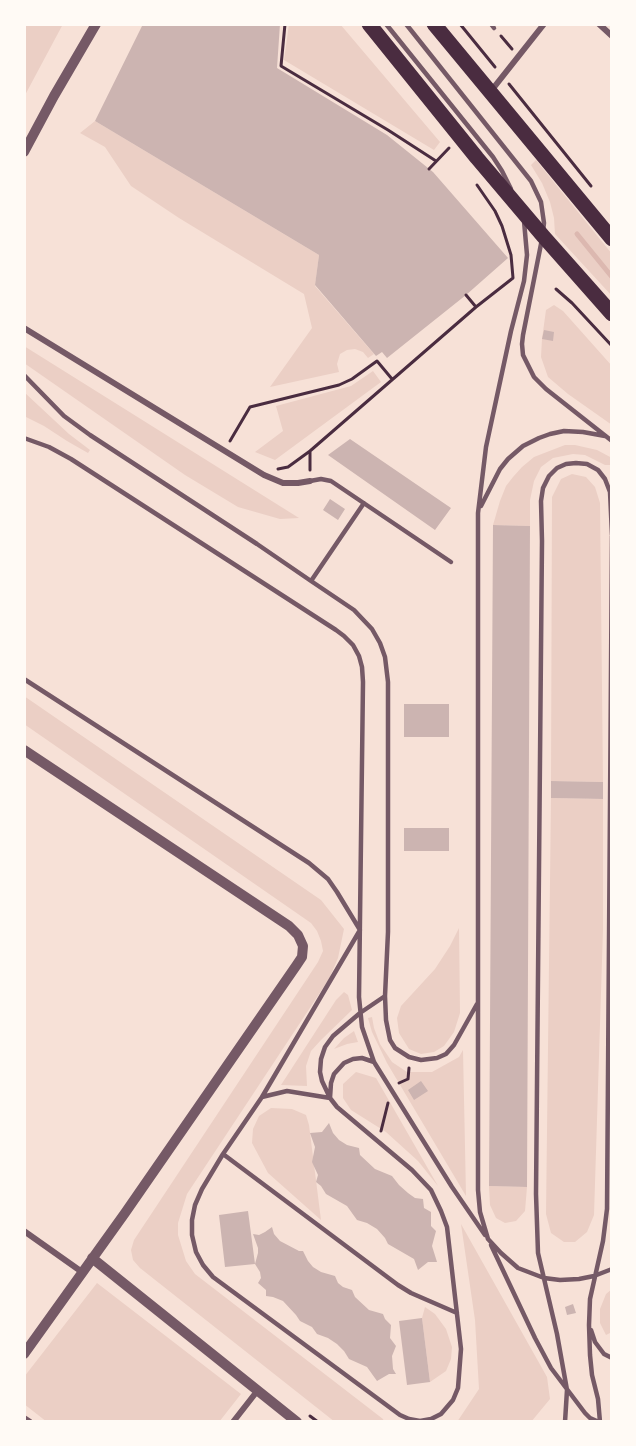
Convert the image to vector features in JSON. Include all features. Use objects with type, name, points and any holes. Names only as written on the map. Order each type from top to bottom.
[{"type":"main road","points":[[369,24],[472,152],[612,314]]},
{"type":"main road","points":[[434,24],[612,239]]},
{"type":"street","points":[[24,152],[96,24]]},
{"type":"street","points":[[491,91],[544,24]]},
{"type":"street","points":[[599,24],[612,36]]},
{"type":"street","points":[[24,328],[264,475],[283,483],[310,481]]},
{"type":"street","points":[[24,750],[290,927],[303,946],[302,957],[296,966],[24,1354]]},
{"type":"street","points":[[24,1231],[82,1272]]},
{"type":"street","points":[[92,1258],[297,1422]]},
{"type":"street","points":[[233,1422],[258,1390]]},
{"type":"street","points":[[24,1418],[30,1422]]},
{"type":"lane","points":[[386,24],[493,157],[522,210],[527,238],[524,281],[486,447],[478,513],[478,1190],[480,1212],[489,1239],[535,1338],[551,1368],[567,1390],[585,1413],[599,1422],[598,1399],[592,1375],[589,1325],[590,1299],[603,1241],[608,1176],[611,492],[605,479],[597,470],[587,464],[566,464],[557,468],[549,476],[543,488],[541,501],[536,1194],[538,1253],[555,1322],[567,1390],[564,1422]]},
{"type":"lane","points":[[406,24],[531,181],[541,202],[544,223],[538,265],[523,335],[523,355],[534,377],[546,389],[612,441]]},
{"type":"lane","points":[[24,375],[64,416],[90,435],[312,581],[354,610],[372,629],[380,643],[388,669],[388,933],[385,996],[390,1040],[395,1048],[409,1057],[421,1060],[437,1058],[446,1054],[454,1046],[478,1001]]},
{"type":"lane","points":[[478,513],[500,469],[523,446],[539,438],[564,431],[607,436]]},
{"type":"lane","points":[[24,438],[49,447],[71,459],[336,630],[353,645],[362,667],[363,682],[359,997],[364,1036],[374,1062],[452,1187],[489,1239],[518,1268],[544,1278],[560,1280],[594,1276],[612,1269]]},
{"type":"lane","points":[[310,481],[321,479],[331,482],[451,562]]},
{"type":"lane","points":[[312,581],[364,503]]},
{"type":"lane","points":[[24,679],[309,863],[328,879],[360,930]]},
{"type":"lane","points":[[360,930],[262,1097],[202,1189],[195,1205],[192,1235],[196,1252],[213,1277],[400,1415],[420,1421],[432,1419],[448,1408],[458,1388],[461,1349],[447,1227],[430,1190],[412,1170],[337,1107],[330,1098],[320,1072],[325,1047],[333,1036],[385,996]]},
{"type":"lane","points":[[330,1098],[331,1083],[338,1067],[352,1059],[362,1058],[374,1062]]},
{"type":"lane","points":[[262,1097],[287,1091],[330,1098]]},
{"type":"lane","points":[[223,1155],[398,1285],[457,1313]]},
{"type":"lane","points":[[589,1325],[595,1342],[604,1353],[612,1358]]},
{"type":"lane","points":[[436,1422],[441,1414]]},
{"type":"lane","points":[[400,1415],[401,1422]]},
{"type":"path","points":[[285,24],[281,66],[436,161]]},
{"type":"path","points":[[460,24],[597,195]]},
{"type":"path","points":[[492,26],[518,57]]},
{"type":"path","points":[[429,169],[451,147]]},
{"type":"path","points":[[273,467],[280,469],[288,467],[310,452],[476,307],[513,278],[511,255],[502,226],[495,211],[477,185]]},
{"type":"path","points":[[556,289],[612,346]]},
{"type":"path","points":[[466,295],[476,307]]},
{"type":"path","points":[[224,451],[250,407],[339,385],[376,362],[392,379]]},
{"type":"path","points":[[310,452],[310,481]]},
{"type":"shaded area","points":[[24,24],[63,24],[24,97]]},
{"type":"shaded area","points":[[289,24],[340,24],[440,142],[434,150],[284,60]]},
{"type":"shaded area","points":[[95,121],[319,255],[315,286],[374,354],[368,358],[363,352],[355,349],[347,350],[340,354],[337,364],[339,372],[270,387],[312,328],[304,294],[131,186],[105,147],[80,133]]},
{"type":"shaded area","points":[[536,160],[612,254],[612,296],[555,234],[550,202],[531,165]]},
{"type":"shaded area","points":[[554,305],[563,311],[612,366],[612,425],[548,377],[541,357],[542,339],[546,310]]},
{"type":"shaded area","points":[[24,346],[299,518],[280,519],[238,507],[185,475],[24,363]]},
{"type":"shaded area","points":[[373,371],[381,382],[275,460],[255,452],[283,431],[276,406],[351,386]]},
{"type":"shaded area","points":[[24,392],[69,434],[90,450],[88,453],[24,416]]},
{"type":"shaded area","points":[[565,445],[597,450],[612,458],[612,465],[605,465],[585,455],[573,454],[553,458],[541,467],[534,481],[530,500],[530,526],[493,525],[506,486],[522,467],[534,457]]},
{"type":"shaded area","points":[[572,474],[586,477],[595,487],[600,503],[603,782],[551,781],[552,497],[561,479]]},
{"type":"shaded area","points":[[24,696],[321,900],[344,929],[338,958],[329,979],[187,1194],[178,1223],[178,1235],[186,1261],[195,1274],[384,1422],[335,1422],[140,1268],[133,1260],[131,1250],[134,1240],[318,962],[323,951],[317,931],[311,923],[24,724]]},
{"type":"shaded area","points":[[551,798],[603,799],[603,929],[594,1215],[587,1232],[575,1242],[564,1242],[551,1233],[546,1214]]},
{"type":"shaded area","points":[[459,928],[460,1013],[454,1032],[444,1046],[434,1052],[421,1054],[409,1049],[399,1033],[397,1018],[401,1006],[435,969]]},
{"type":"shaded area","points":[[344,992],[348,995],[352,1010],[311,1051],[306,1066],[307,1086],[281,1085],[336,1000]]},
{"type":"shaded area","points":[[372,1017],[380,1044],[392,1062],[407,1072],[432,1072],[459,1057],[463,1050],[466,1196],[387,1063],[372,1032],[368,1018]]},
{"type":"shaded area","points":[[354,1031],[358,1042],[334,1049],[344,1038]]},
{"type":"shaded area","points":[[356,1072],[376,1078],[438,1186],[418,1161],[386,1132],[351,1110],[343,1098],[343,1084]]},
{"type":"shaded area","points":[[271,1108],[292,1109],[306,1115],[321,1220],[268,1173],[252,1143],[253,1129],[259,1116]]},
{"type":"shaded area","points":[[489,1186],[527,1187],[525,1211],[516,1221],[505,1223],[496,1218],[490,1205]]},
{"type":"shaded area","points":[[461,1224],[547,1377],[550,1399],[531,1422],[457,1422],[479,1389],[475,1320]]},
{"type":"shaded area","points":[[97,1283],[241,1394],[219,1422],[47,1422],[24,1404],[24,1377]]},
{"type":"shaded area","points":[[612,1289],[612,1332],[606,1335],[600,1323],[600,1309],[606,1294]]},
{"type":"shaded area","points":[[425,1307],[435,1314],[446,1329],[452,1347],[451,1359],[446,1371],[430,1382],[422,1318]]},
{"type":"building","points":[[143,24],[280,24],[277,68],[387,135],[433,172],[508,258],[387,358],[382,352],[376,356],[315,285],[319,255],[95,121]]},
{"type":"building","points":[[544,330],[554,332],[553,341],[542,339]]},
{"type":"building","points":[[350,439],[451,508],[435,530],[328,455]]},
{"type":"building","points":[[330,499],[345,509],[338,520],[323,510]]},
{"type":"building","points":[[493,525],[530,526],[527,1187],[489,1186]]},
{"type":"building","points":[[404,704],[449,704],[449,737],[404,737]]},
{"type":"building","points":[[551,781],[603,782],[603,799],[551,798]]},
{"type":"building","points":[[404,828],[449,828],[449,851],[404,851]]},
{"type":"building","points":[[421,1081],[428,1091],[414,1100],[408,1090]]},
{"type":"building","points":[[329,1123],[339,1140],[359,1148],[360,1155],[375,1169],[392,1176],[415,1198],[423,1199],[424,1208],[431,1212],[431,1226],[436,1231],[432,1246],[437,1262],[428,1262],[418,1270],[414,1259],[388,1244],[377,1229],[357,1220],[347,1206],[326,1194],[316,1182],[318,1175],[312,1162],[315,1147],[310,1133],[322,1132]]},
{"type":"building","points":[[248,1211],[255,1264],[225,1267],[219,1215]]},
{"type":"building","points":[[272,1227],[280,1241],[303,1251],[313,1267],[335,1276],[338,1283],[352,1290],[355,1297],[369,1310],[383,1314],[391,1325],[390,1338],[396,1346],[392,1356],[393,1369],[396,1374],[389,1374],[377,1381],[367,1367],[349,1359],[337,1344],[317,1334],[312,1327],[300,1321],[283,1301],[266,1296],[266,1290],[258,1283],[261,1278],[255,1264],[258,1248],[253,1234],[259,1235]]},
{"type":"building","points":[[573,1304],[576,1313],[567,1315],[565,1307]]},
{"type":"building","points":[[422,1318],[430,1382],[407,1385],[399,1321]]},
{"type":"waterway","points":[[577,234],[612,277]]}]
